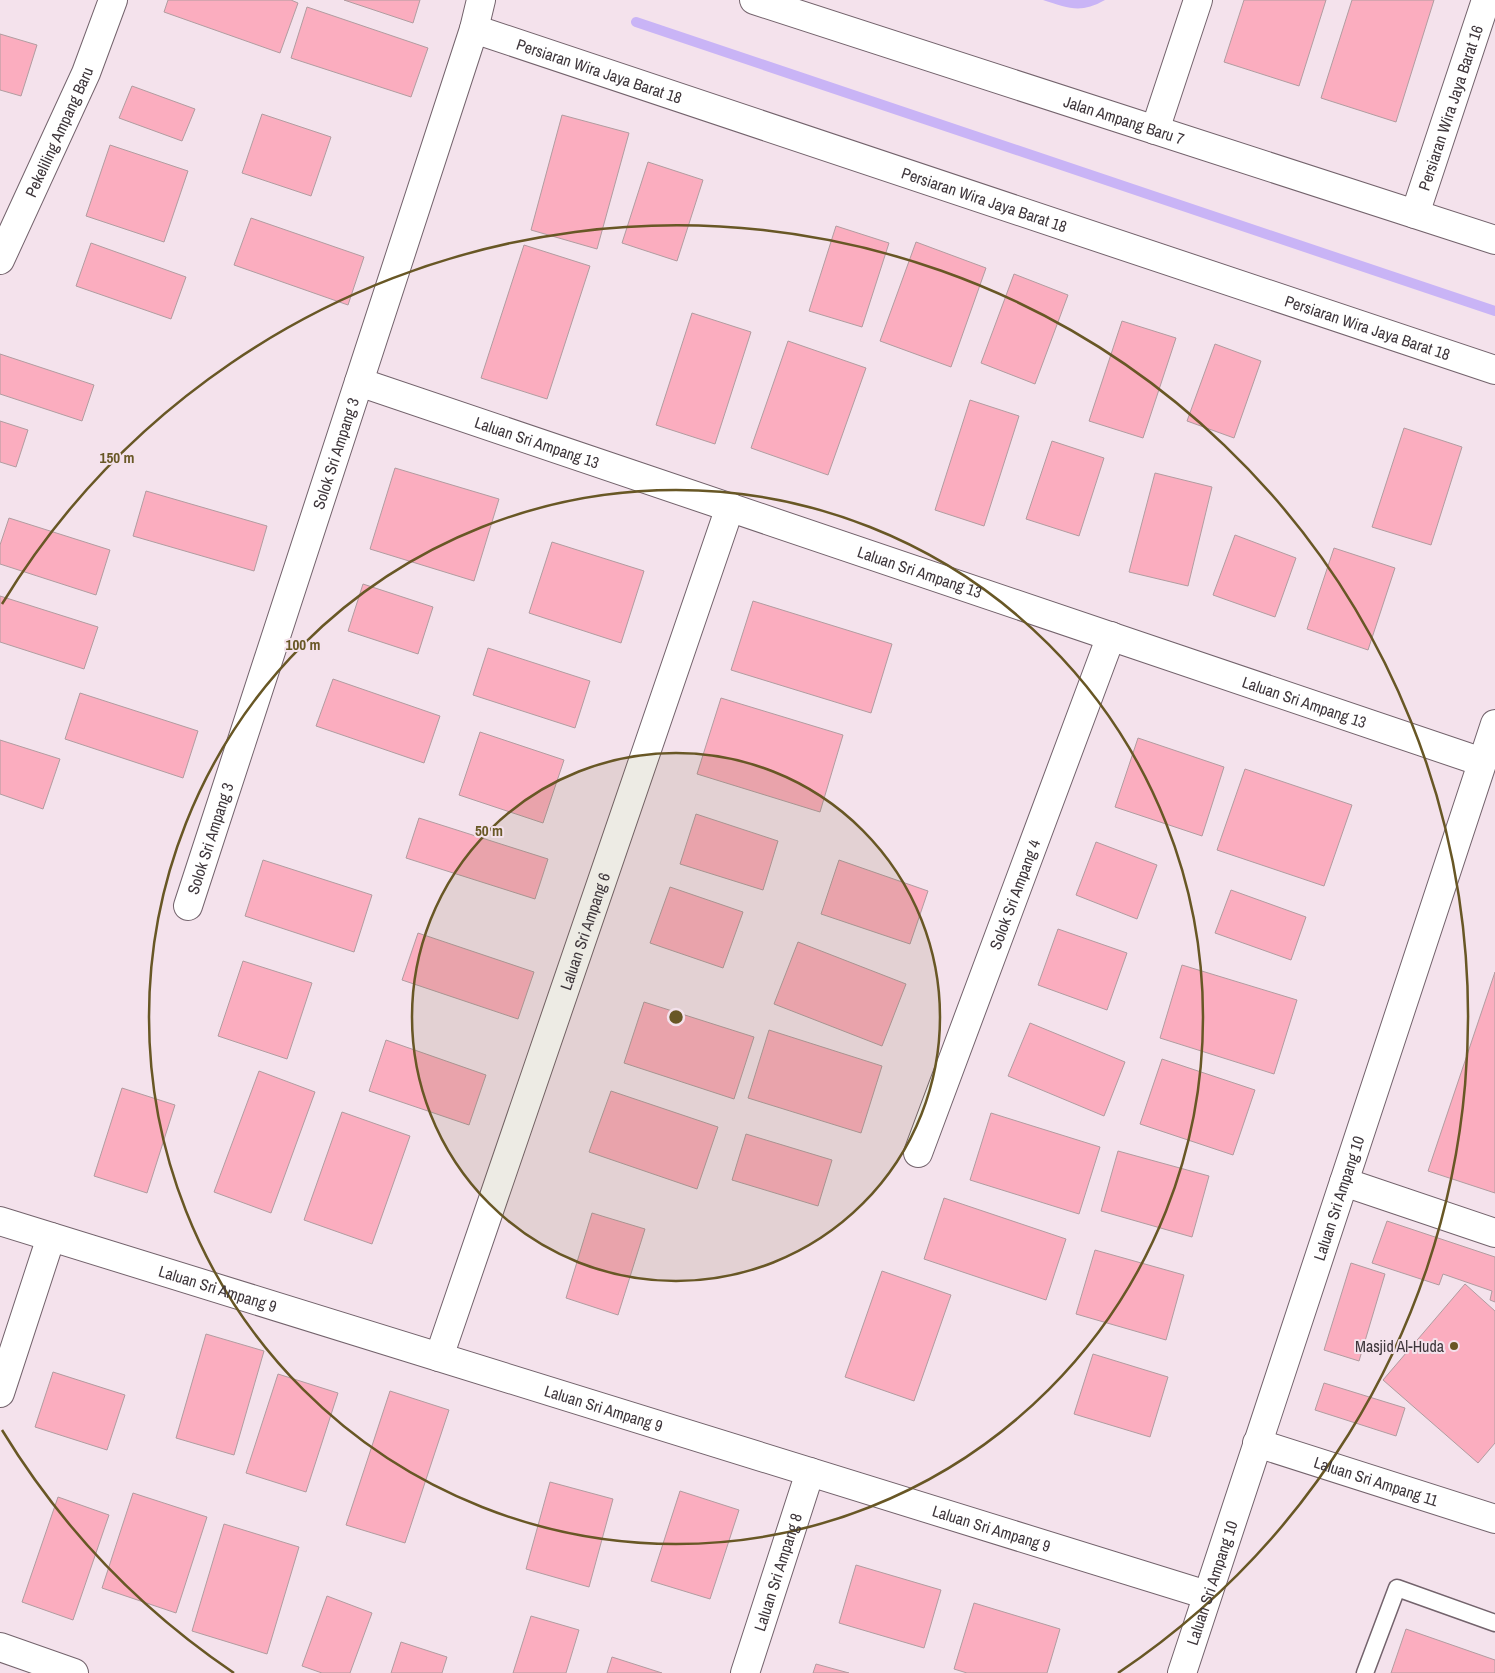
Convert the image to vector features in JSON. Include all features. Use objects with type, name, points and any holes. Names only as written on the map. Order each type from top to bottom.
[{"type":"street","name":"Pekeliling Ampang Baru","points":[[0,260],[86,73],[113,0]]},
{"type":"street","name":"Solok Sri Ampang 3","points":[[188,906],[474,29],[481,0]]},
{"type":"street","name":"Jalan Ampang Baru 7","points":[[754,0],[1495,240]]},
{"type":"street","points":[[1155,130],[1198,0]]},
{"type":"street","name":"Persiaran Wira Jaya Barat 16","points":[[1415,214],[1486,0]]},
{"type":"street","name":"Persiaran Wira Jaya Barat 18","points":[[474,29],[1495,370]]},
{"type":"street","name":"Laluan Sri Ampang 13","points":[[359,382],[1482,762]]},
{"type":"street","name":"Laluan Sri Ampang 6","points":[[439,1357],[730,507]]},
{"type":"street","name":"Solok Sri Ampang 4","points":[[918,1153],[1111,636]]},
{"type":"street","name":"Laluan Sri Ampang 10","points":[[1182,1673],[1495,724]]},
{"type":"street","points":[[1344,1182],[1495,1233]]},
{"type":"street","name":"Laluan Sri Ampang 9","points":[[0,1221],[1207,1595]]},
{"type":"street","points":[[0,1393],[51,1237]]},
{"type":"street","name":"Laluan Sri Ampang 11","points":[[1257,1444],[1495,1520]]},
{"type":"street","name":"Laluan Sri Ampang 8","points":[[745,1673],[810,1472]]},
{"type":"street","points":[[0,1647],[74,1673]]},
{"type":"lane","points":[[1365,1673],[1397,1588],[1495,1623]]},
{"type":"shaded area","points":[[1043,0],[1105,0],[1088,7],[1074,8]]},
{"type":"building","points":[[168,0],[291,0],[298,3],[280,53],[164,12]]},
{"type":"building","points":[[344,0],[420,0],[413,23]]},
{"type":"building","points":[[1244,0],[1326,0],[1299,86],[1224,62]]},
{"type":"building","points":[[1352,0],[1434,0],[1396,122],[1321,98]]},
{"type":"building","points":[[307,7],[428,48],[411,97],[291,58]]},
{"type":"building","points":[[0,34],[37,45],[21,96],[0,90]]},
{"type":"building","points":[[132,86],[195,109],[182,141],[119,118]]},
{"type":"building","points":[[262,114],[331,137],[311,196],[242,173]]},
{"type":"building","points":[[562,115],[629,133],[597,249],[531,230]]},
{"type":"building","points":[[110,145],[188,171],[164,242],[86,216]]},
{"type":"building","points":[[648,162],[703,180],[677,261],[622,243]]},
{"type":"building","points":[[251,218],[364,257],[348,305],[234,265]]},
{"type":"building","points":[[836,226],[889,243],[862,327],[809,311]]},
{"type":"building","points":[[916,242],[986,268],[951,367],[880,341]]},
{"type":"building","points":[[91,243],[186,277],[171,319],[76,286]]},
{"type":"building","points":[[524,245],[590,266],[547,399],[481,378]]},
{"type":"building","points":[[1014,274],[1068,295],[1035,384],[981,363]]},
{"type":"building","points":[[692,313],[751,332],[715,444],[656,425]]},
{"type":"building","points":[[1122,321],[1176,338],[1143,438],[1089,421]]},
{"type":"building","points":[[788,341],[866,368],[828,475],[751,448]]},
{"type":"building","points":[[1215,344],[1261,361],[1234,438],[1187,421]]},
{"type":"building","points":[[0,354],[94,385],[82,421],[0,394]]},
{"type":"building","points":[[970,400],[1019,416],[984,526],[935,510]]},
{"type":"building","points":[[0,421],[28,430],[16,467],[0,462]]},
{"type":"building","points":[[1404,428],[1462,447],[1431,545],[1372,527]]},
{"type":"building","points":[[1052,441],[1104,458],[1079,536],[1026,519]]},
{"type":"building","points":[[395,468],[499,499],[474,581],[370,549]]},
{"type":"building","points":[[1155,473],[1212,487],[1188,586],[1129,572]]},
{"type":"building","points":[[146,491],[267,526],[254,571],[133,536]]},
{"type":"building","points":[[9,518],[110,550],[96,595],[0,564],[0,545]]},
{"type":"building","points":[[1235,535],[1296,558],[1275,617],[1213,595]]},
{"type":"building","points":[[552,542],[644,571],[621,643],[529,613]]},
{"type":"building","points":[[1334,548],[1395,568],[1368,650],[1307,629]]},
{"type":"building","points":[[363,584],[433,607],[418,654],[348,631]]},
{"type":"building","points":[[0,596],[98,627],[84,669],[0,642]]},
{"type":"building","points":[[753,601],[892,644],[871,713],[731,670]]},
{"type":"building","points":[[488,648],[590,681],[575,728],[473,695]]},
{"type":"building","points":[[333,679],[440,716],[424,763],[316,726]]},
{"type":"building","points":[[80,693],[198,731],[183,778],[65,739]]},
{"type":"building","points":[[721,698],[843,735],[820,812],[697,774]]},
{"type":"building","points":[[480,732],[564,760],[543,823],[459,795]]},
{"type":"building","points":[[1138,738],[1224,767],[1202,836],[1115,807]]},
{"type":"building","points":[[0,740],[60,759],[43,809],[0,794]]},
{"type":"building","points":[[1245,769],[1352,805],[1324,886],[1217,850]]},
{"type":"building","points":[[696,814],[778,841],[763,890],[680,864]]},
{"type":"building","points":[[419,818],[548,859],[535,899],[406,858]]},
{"type":"building","points":[[1096,842],[1157,865],[1137,919],[1076,895]]},
{"type":"building","points":[[263,860],[372,895],[354,952],[245,916]]},
{"type":"building","points":[[839,860],[928,891],[910,944],[821,914]]},
{"type":"building","points":[[670,887],[743,912],[723,968],[650,943]]},
{"type":"building","points":[[1231,890],[1306,917],[1291,960],[1215,933]]},
{"type":"building","points":[[1058,929],[1127,953],[1107,1010],[1038,985]]},
{"type":"building","points":[[418,933],[534,972],[518,1019],[402,980]]},
{"type":"building","points":[[798,942],[906,984],[882,1046],[774,1004]]},
{"type":"building","points":[[243,961],[312,983],[287,1059],[218,1036]]},
{"type":"building","points":[[1182,965],[1297,1000],[1274,1074],[1160,1038]]},
{"type":"building","points":[[1495,972],[1495,1193],[1428,1171]]},
{"type":"building","points":[[644,1002],[754,1037],[734,1099],[624,1063]]},
{"type":"building","points":[[1030,1023],[1125,1062],[1104,1116],[1008,1076]]},
{"type":"building","points":[[769,1030],[882,1066],[861,1133],[748,1098]]},
{"type":"building","points":[[386,1040],[486,1075],[469,1125],[369,1091]]},
{"type":"building","points":[[1162,1059],[1255,1090],[1233,1155],[1140,1124]]},
{"type":"building","points":[[259,1071],[315,1092],[271,1213],[214,1192]]},
{"type":"building","points":[[122,1088],[175,1105],[147,1193],[94,1176]]},
{"type":"building","points":[[611,1091],[718,1127],[697,1189],[589,1152]]},
{"type":"building","points":[[342,1112],[410,1136],[372,1244],[304,1220]]},
{"type":"building","points":[[991,1113],[1100,1147],[1079,1214],[970,1180]]},
{"type":"building","points":[[746,1134],[832,1160],[818,1206],[732,1180]]},
{"type":"building","points":[[1118,1151],[1209,1176],[1192,1237],[1101,1211]]},
{"type":"building","points":[[944,1198],[1066,1239],[1046,1300],[924,1259]]},
{"type":"building","points":[[592,1213],[645,1229],[618,1315],[566,1298]]},
{"type":"building","points":[[1387,1221],[1495,1257],[1495,1302],[1490,1300],[1492,1291],[1443,1274],[1439,1285],[1372,1263]]},
{"type":"building","points":[[1095,1250],[1184,1275],[1166,1340],[1076,1314]]},
{"type":"building","points":[[1351,1263],[1385,1274],[1359,1361],[1324,1350]]},
{"type":"building","points":[[882,1271],[951,1295],[914,1401],[845,1377]]},
{"type":"building","name":"Masjid Al-Huda","points":[[1465,1284],[1495,1311],[1495,1443],[1478,1463],[1383,1380]]},
{"type":"building","points":[[206,1334],[264,1351],[234,1455],[176,1438]]},
{"type":"building","points":[[1093,1354],[1168,1377],[1150,1437],[1074,1414]]},
{"type":"building","points":[[53,1372],[125,1395],[107,1450],[35,1427]]},
{"type":"building","points":[[278,1374],[338,1393],[306,1492],[246,1473]]},
{"type":"building","points":[[1324,1383],[1405,1408],[1396,1436],[1315,1410]]},
{"type":"building","points":[[390,1391],[449,1410],[405,1543],[346,1525]]},
{"type":"building","points":[[550,1482],[613,1499],[589,1587],[526,1569]]},
{"type":"building","points":[[680,1491],[739,1510],[710,1599],[651,1581]]},
{"type":"building","points":[[133,1493],[207,1517],[176,1613],[102,1588]]},
{"type":"building","points":[[58,1497],[109,1515],[73,1620],[22,1602]]},
{"type":"building","points":[[224,1524],[299,1547],[267,1654],[192,1631]]},
{"type":"building","points":[[856,1565],[941,1590],[924,1648],[839,1623]]},
{"type":"building","points":[[327,1596],[372,1613],[350,1673],[322,1673],[302,1666]]},
{"type":"building","points":[[974,1603],[1060,1629],[1047,1673],[967,1673],[954,1669]]},
{"type":"building","points":[[531,1616],[579,1630],[566,1673],[513,1673]]},
{"type":"building","points":[[1406,1629],[1495,1660],[1495,1673],[1391,1673]]},
{"type":"building","points":[[401,1642],[447,1657],[442,1673],[391,1673]]},
{"type":"building","points":[[612,1657],[662,1673],[607,1673]]},
{"type":"building","points":[[816,1664],[849,1673],[813,1673]]},
{"type":"waterway","points":[[636,22],[1495,311]]},
{"type":"place","name":"Masjid Al-Huda","points":[[1454,1346]]}]
